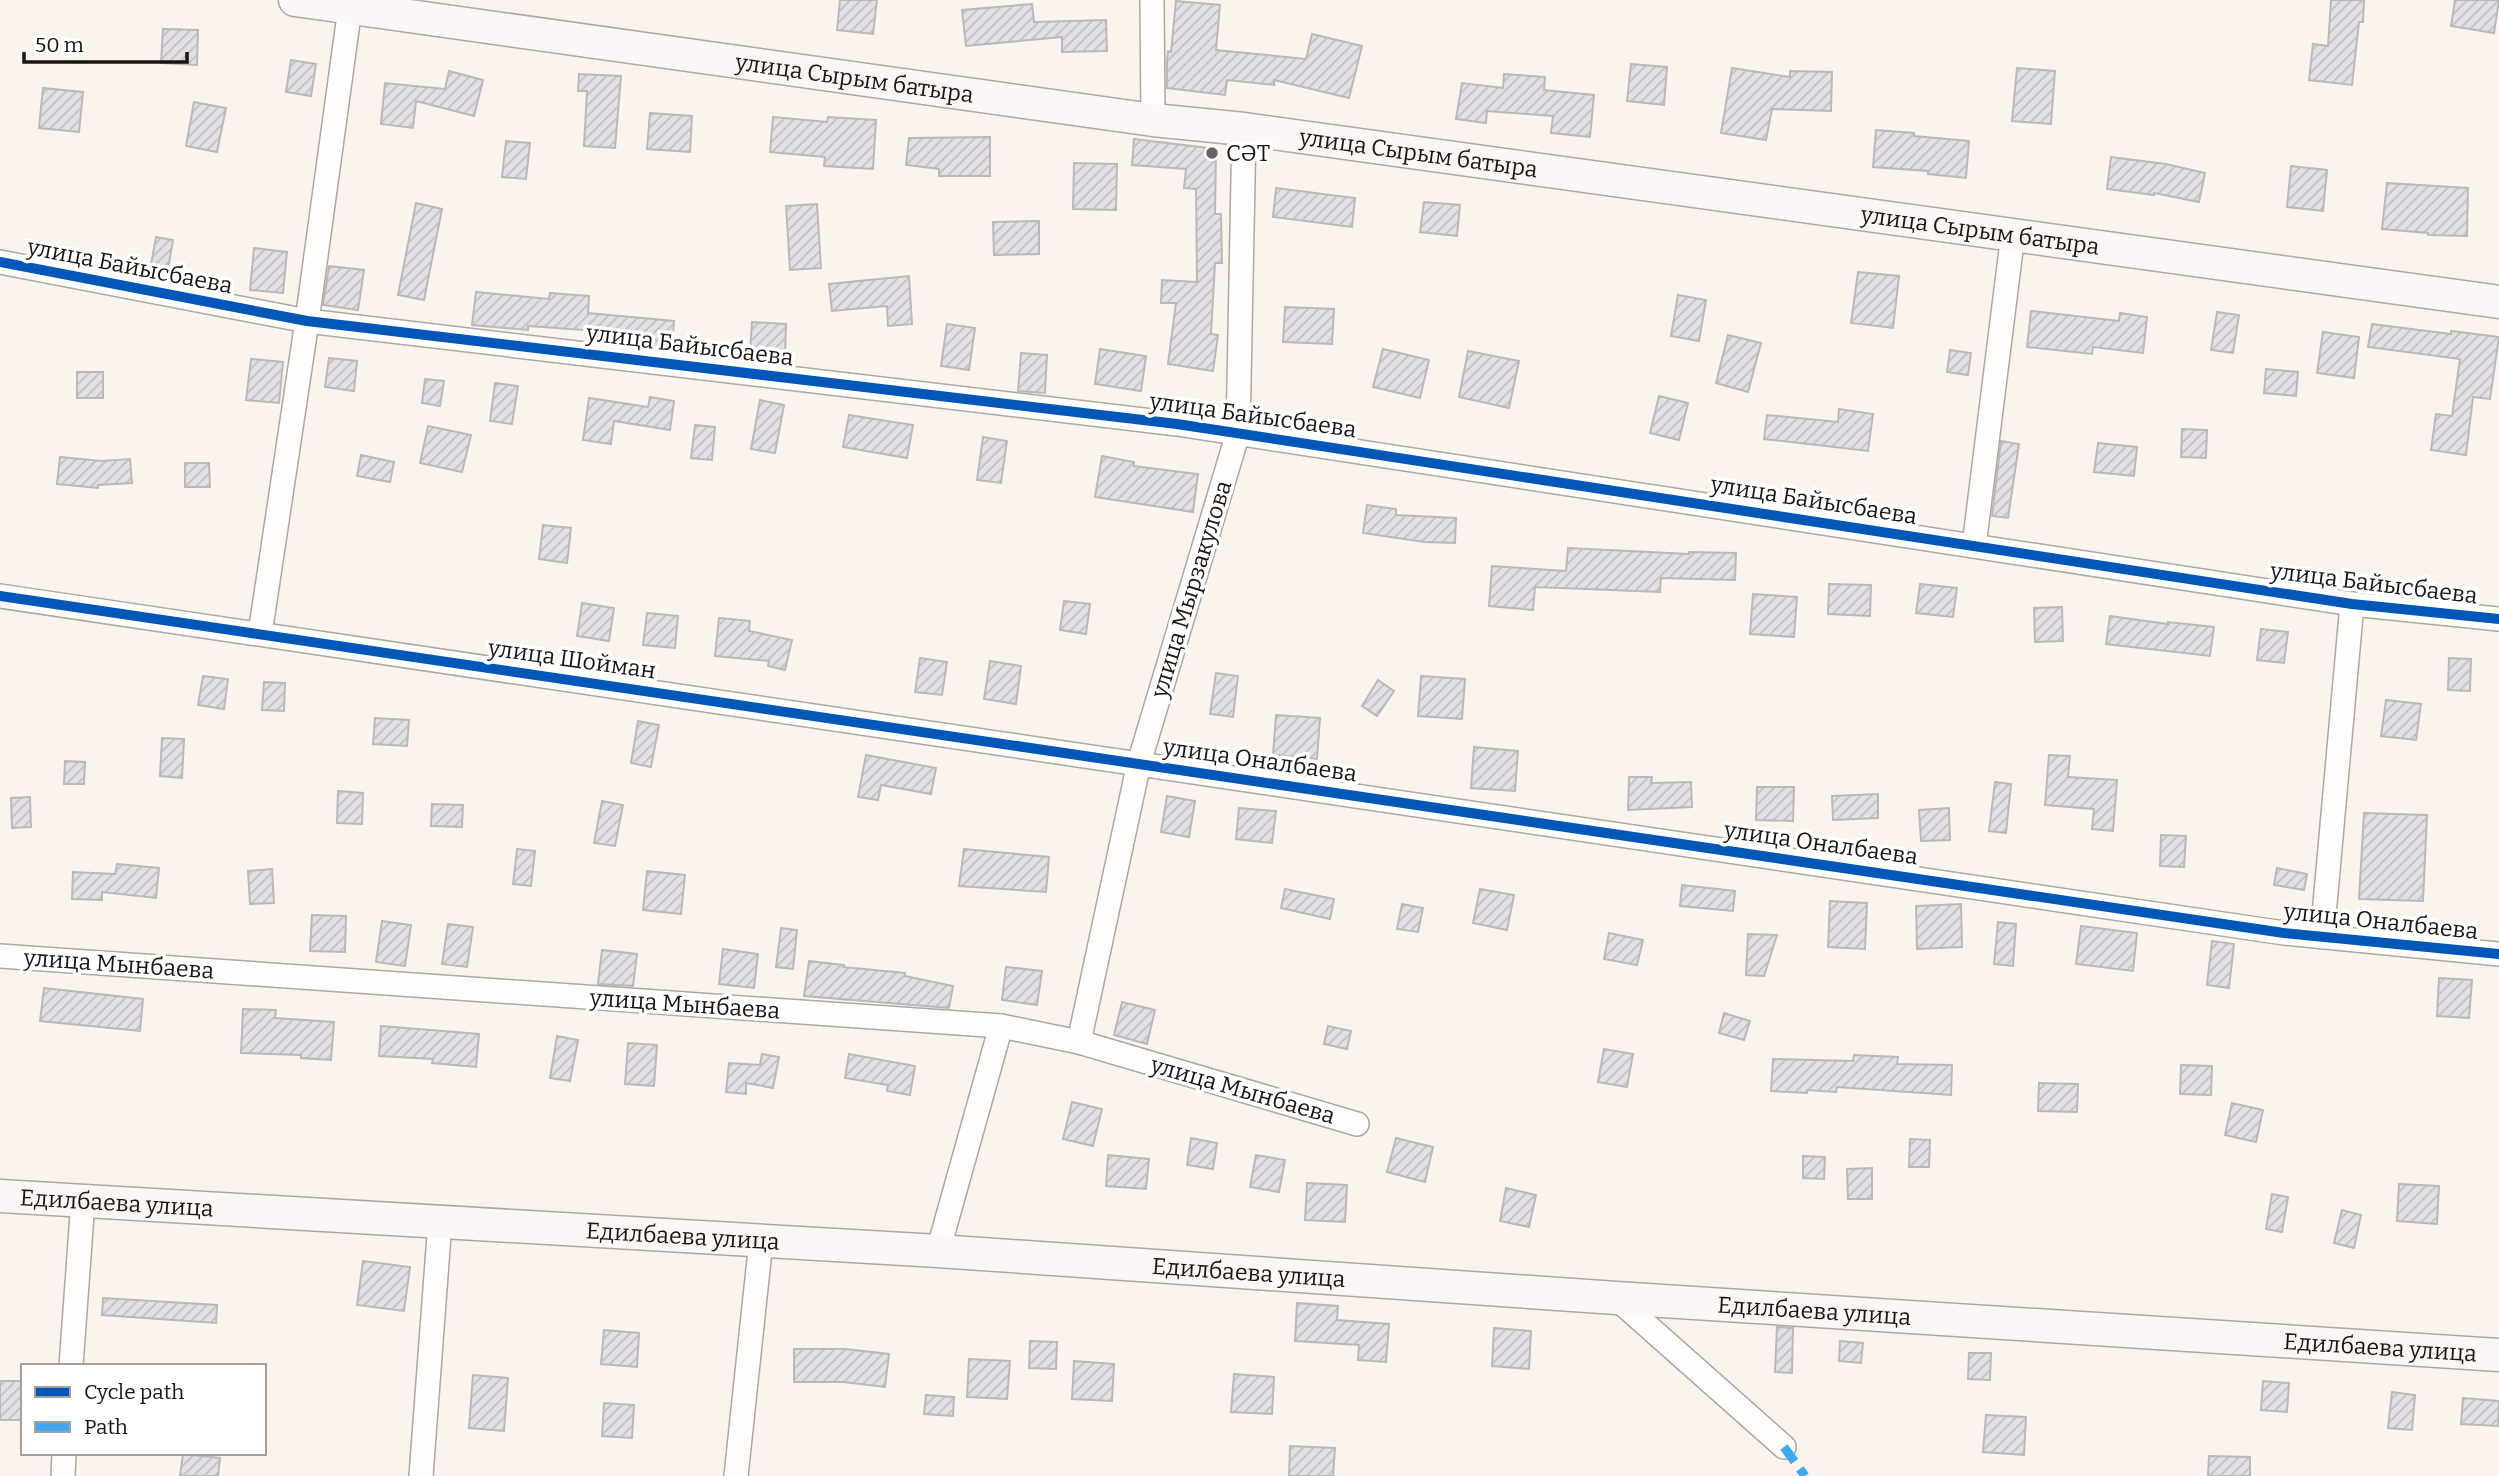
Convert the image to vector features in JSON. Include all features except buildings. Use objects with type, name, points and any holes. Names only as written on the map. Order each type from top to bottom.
[{"type":"street","name":"улица Сырым батыра","points":[[295,0],[1153,120],[1244,129],[2499,302]]},
{"type":"street","points":[[1152,0],[1153,120]]},
{"type":"street","points":[[260,634],[350,8]]},
{"type":"street","name":"улица Мырзакулова","points":[[1079,1042],[1138,763],[1238,433],[1244,129]]},
{"type":"street","points":[[1974,546],[2013,234]]},
{"type":"street","name":"улица Байысбаева","points":[[0,262],[307,321],[1238,433],[2353,604],[2499,619]]},
{"type":"street","name":"улица Шойман","points":[[0,596],[1138,763]]},
{"type":"street","points":[[2322,937],[2353,604]]},
{"type":"street","name":"улица Оналбаева","points":[[1138,763],[2270,931],[2499,954]]},
{"type":"street","name":"улица Мынбаева","points":[[0,956],[1001,1026],[1079,1042],[1357,1124]]},
{"type":"street","points":[[938,1251],[1001,1026]]},
{"type":"street","name":"Едилбаева улица","points":[[0,1196],[938,1251],[2499,1355]]},
{"type":"street","points":[[71,1364],[83,1201]]},
{"type":"street","points":[[421,1476],[440,1222]]},
{"type":"street","points":[[736,1476],[761,1241]]},
{"type":"street","points":[[1616,1298],[1784,1447]]},
{"type":"street","points":[[62,1476],[64,1455]]},
{"type":"marked path","points":[[1784,1447],[1805,1476]]},
{"type":"cycle path","points":[[0,262],[307,321],[1177,424],[2352,604],[2499,619]]},
{"type":"cycle path","points":[[0,596],[2284,933],[2499,954]]},
{"type":"place","name":"СƏТ","points":[[1212,153]]}]
